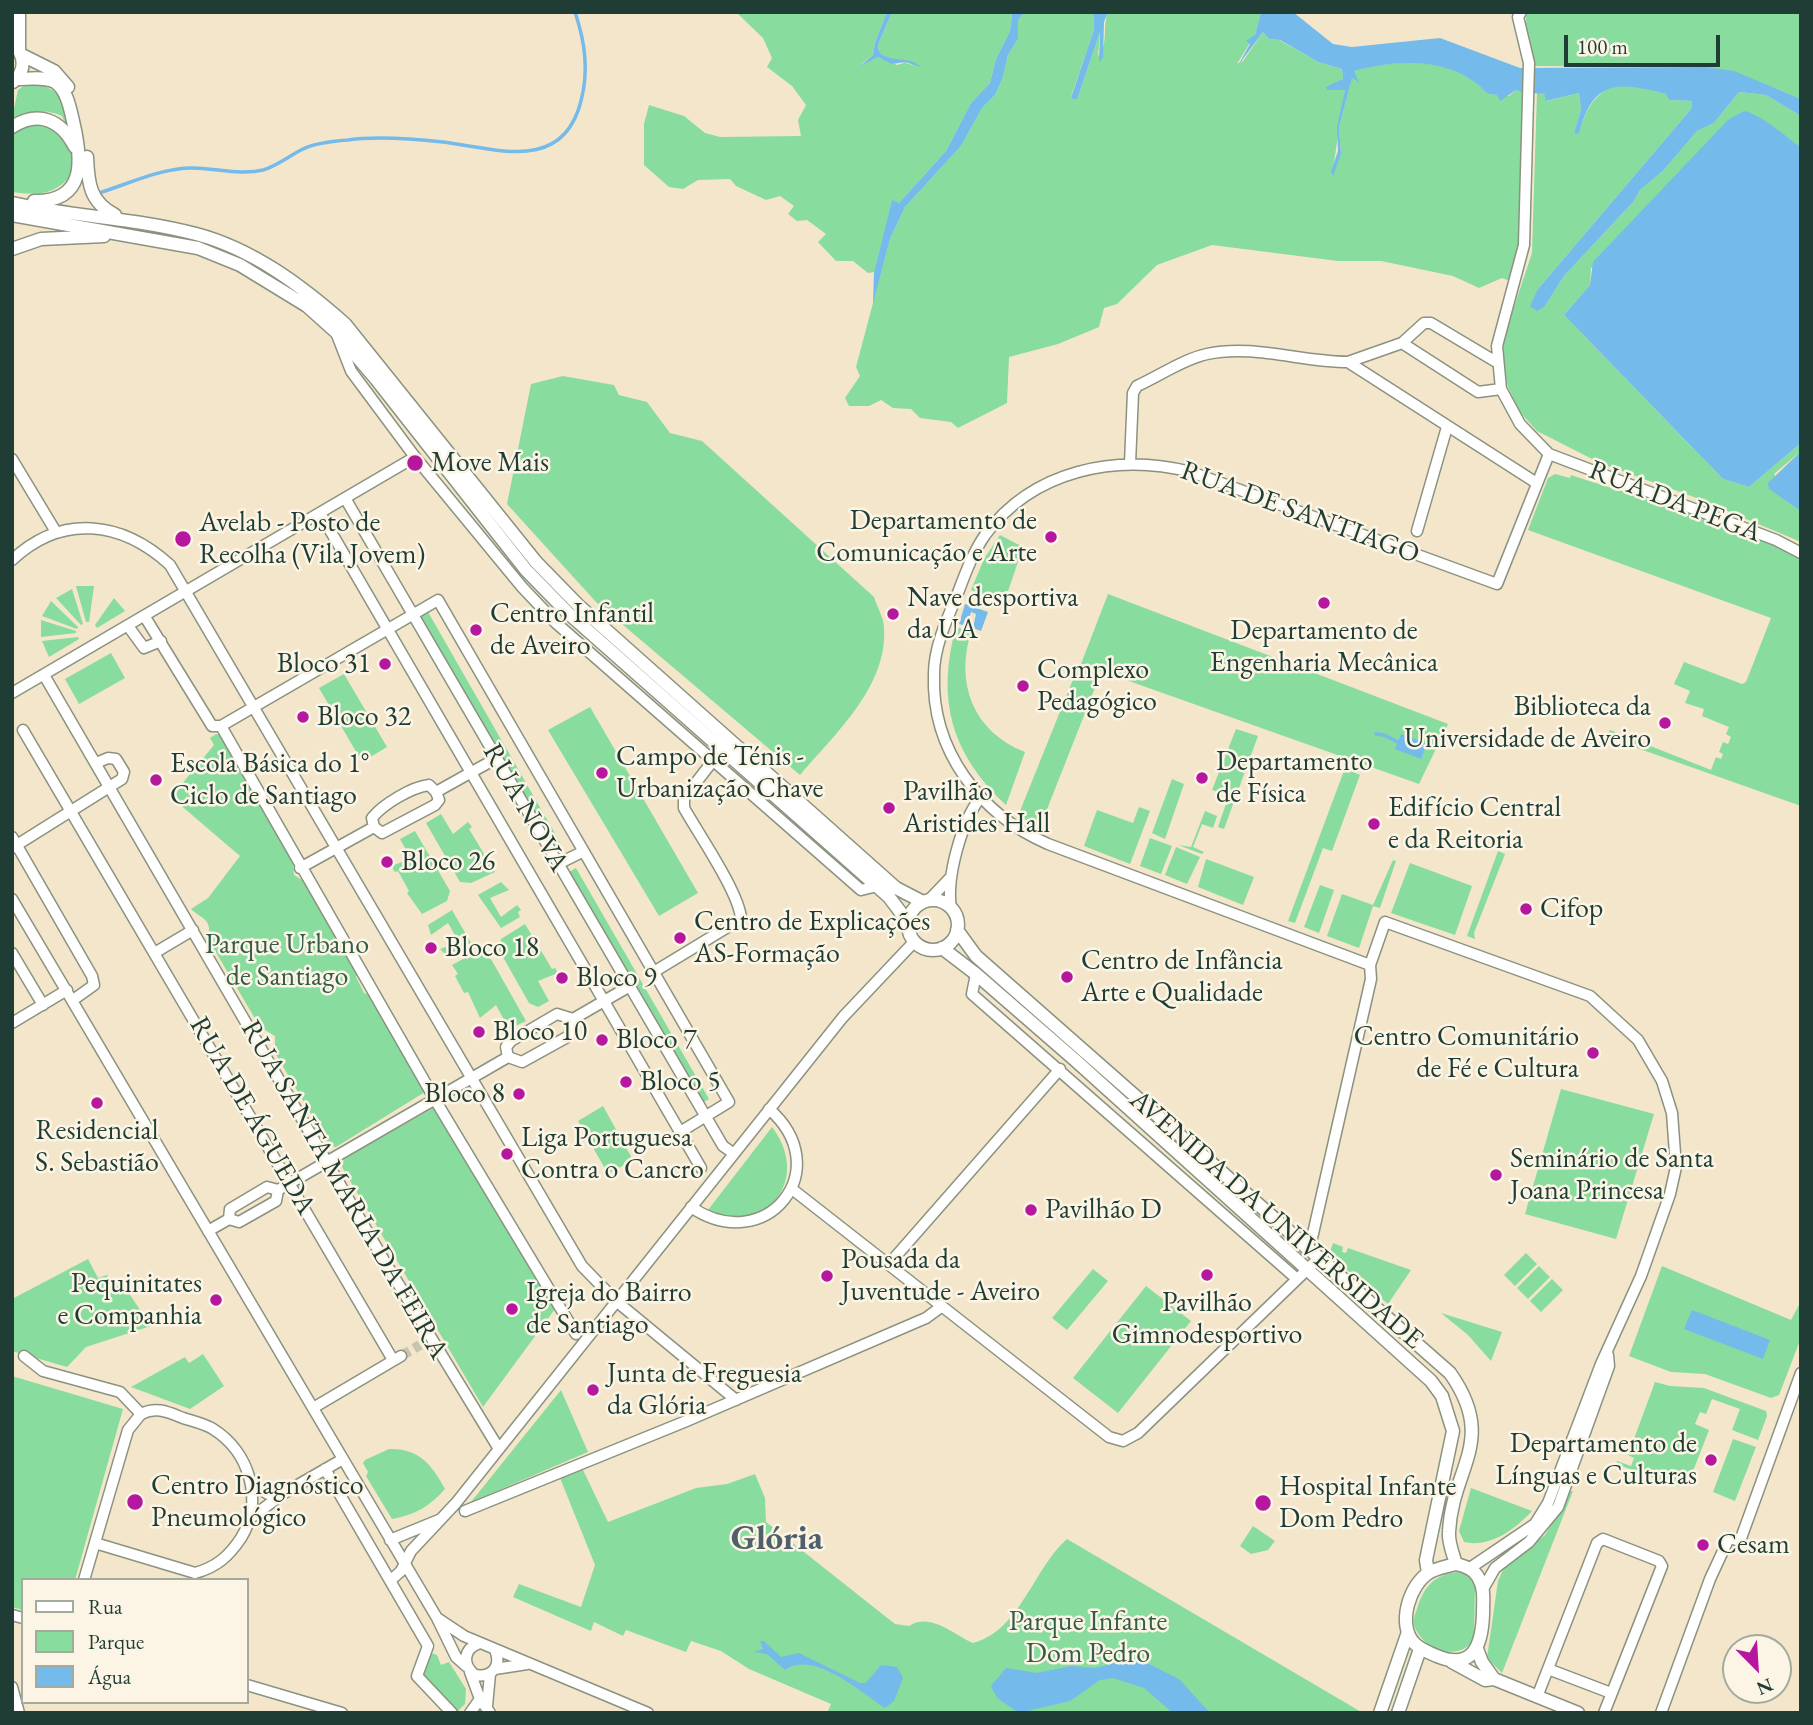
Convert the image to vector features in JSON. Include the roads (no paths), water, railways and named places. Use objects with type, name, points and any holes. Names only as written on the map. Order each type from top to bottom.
[{"type":"main road","points":[[15,81],[23,68],[18,49],[19,12]]},
{"type":"main road","points":[[18,49],[54,71],[69,88],[81,124],[91,192],[105,210],[125,220]]},
{"type":"main road","points":[[12,202],[48,200],[68,191],[78,175],[80,156],[67,98],[58,85],[44,78],[15,81]]},
{"type":"main road","points":[[12,127],[32,117],[44,118],[68,133],[80,156]]},
{"type":"main road","points":[[12,202],[199,235],[244,253],[280,273],[329,310],[345,324],[406,397],[536,562],[578,605],[897,888],[925,901],[941,901],[951,908],[957,930],[955,938],[942,948],[927,950],[914,942],[908,922],[877,886],[568,613],[526,570],[336,332],[307,306],[240,265],[198,248],[12,215]]},
{"type":"main road","points":[[12,249],[41,239],[122,235]]},
{"type":"main road","points":[[908,922],[911,914],[925,901]]},
{"type":"main road","name":"AVENIDA DA UNIVERSIDADE","points":[[957,930],[976,956],[1306,1248],[1313,1264],[1431,1381],[1451,1416],[1452,1445],[1426,1560],[1428,1573]]},
{"type":"main road","name":"AVENIDA DA UNIVERSIDADE","points":[[942,948],[976,974],[1313,1264],[1407,1334],[1450,1373],[1469,1410],[1472,1430],[1448,1534],[1456,1564]]},
{"type":"main road","points":[[1380,1713],[1407,1635],[1405,1619],[1411,1596],[1428,1573],[1456,1564],[1470,1568],[1478,1575],[1483,1589],[1483,1627],[1477,1649],[1464,1659],[1452,1662]]},
{"type":"main road","points":[[1407,1635],[1420,1649],[1485,1680],[1494,1679],[1577,1712]]},
{"type":"main road","points":[[1398,1713],[1420,1649]]},
{"type":"main road","points":[[1477,1649],[1494,1679]]},
{"type":"street","points":[[1348,362],[1535,482],[1549,454],[1520,424],[1502,389],[1498,363],[1499,333],[1524,245],[1529,63],[1518,17],[1521,12]]},
{"type":"street","points":[[1130,463],[1133,393],[1137,386],[1205,355],[1241,350],[1322,362],[1348,362],[1402,343],[1424,323],[1430,323],[1498,363]]},
{"type":"street","points":[[336,332],[351,371],[415,457],[498,560],[556,623],[861,890],[877,886]]},
{"type":"street","points":[[1402,343],[1478,392],[1502,389]]},
{"type":"street","points":[[1417,531],[1447,427]]},
{"type":"street","name":"RUA DA PEGA","points":[[1549,454],[1776,540],[1801,553]]},
{"type":"street","points":[[12,693],[415,457]]},
{"type":"street","points":[[12,459],[57,532]]},
{"type":"street","name":"RUA DE SANTIAGO","points":[[1370,965],[1015,828],[979,798],[952,757],[942,726],[934,674],[947,620],[970,564],[985,536],[1005,514],[1046,484],[1100,464],[1166,465],[1191,472],[1497,584],[1535,482]]},
{"type":"street","name":"RUA NOVA","points":[[345,498],[723,1146],[733,1153]]},
{"type":"street","name":"RUA NOVA","points":[[320,513],[602,1002],[701,1168]]},
{"type":"street","points":[[12,560],[34,543],[57,532],[96,527],[136,540],[170,565],[582,1266],[616,1301],[736,1400]]},
{"type":"street","points":[[216,726],[438,600],[729,1102],[680,1132]]},
{"type":"street","points":[[145,617],[216,726],[576,1334]]},
{"type":"street","points":[[128,626],[144,648],[161,641]]},
{"type":"street","name":"RUA SANTA MARIA DA FEIRA","points":[[44,675],[431,1339],[499,1449]]},
{"type":"street","name":"RUA DE ÁGUEDA","points":[[23,730],[397,1358],[313,1408]]},
{"type":"street","points":[[12,1023],[43,1005],[94,985],[92,976],[14,844],[73,812],[122,779],[124,772],[116,759],[108,758],[96,764]]},
{"type":"street","points":[[436,792],[497,758]]},
{"type":"street","points":[[653,973],[741,919],[740,910],[684,808],[684,798],[712,762]]},
{"type":"street","points":[[429,785],[436,792],[439,800],[435,805],[400,825],[382,833],[374,827],[372,818],[377,811],[421,786],[429,785]]},
{"type":"street","points":[[951,908],[950,878],[968,818],[979,798]]},
{"type":"street","points":[[300,867],[374,827]]},
{"type":"street","points":[[558,864],[582,852]]},
{"type":"street","points":[[925,901],[950,878]]},
{"type":"street","points":[[12,899],[437,1618],[456,1657],[480,1676],[527,1664]]},
{"type":"street","points":[[1306,1248],[1312,1238],[1371,979],[1370,965],[1385,922],[1590,996],[1622,1023],[1652,1060],[1672,1113],[1676,1167],[1670,1194],[1641,1276],[1542,1515],[1513,1541],[1470,1568]]},
{"type":"street","points":[[156,952],[193,930]]},
{"type":"street","points":[[391,1580],[404,1565],[411,1551],[499,1449],[842,1017],[914,942]]},
{"type":"street","points":[[12,953],[43,1005]]},
{"type":"street","name":"AVENIDA DA UNIVERSIDADE","points":[[976,974],[972,994],[1297,1279]]},
{"type":"street","points":[[208,1231],[229,1219],[239,1222],[267,1206],[276,1200],[278,1190],[290,1182],[508,1057],[522,1062],[569,1035],[573,1019],[630,986]]},
{"type":"street","points":[[508,1057],[506,1047],[511,1041],[557,1014],[573,1019]]},
{"type":"street","points":[[889,1264],[1060,1069]]},
{"type":"street","points":[[691,1207],[716,1220],[744,1223],[767,1215],[792,1189],[797,1175],[796,1150],[789,1128],[769,1109]]},
{"type":"street","points":[[229,1219],[230,1209],[258,1192],[267,1187],[278,1190]]},
{"type":"street","points":[[792,1189],[889,1264],[1038,1387],[1109,1437],[1123,1441],[1138,1433],[1313,1264]]},
{"type":"street","points":[[465,1511],[736,1400],[926,1318],[940,1307]]},
{"type":"street","points":[[420,1345],[431,1339]]},
{"type":"street","points":[[1483,1589],[1503,1559],[1543,1529],[1576,1474],[1609,1366],[1608,1353]]},
{"type":"street","points":[[24,1356],[43,1371],[120,1392],[141,1414]]},
{"type":"street","points":[[1661,1713],[1710,1579],[1728,1538],[1740,1541],[1801,1373]]},
{"type":"street","points":[[85,1578],[128,1430],[141,1414],[162,1410],[212,1428],[241,1458],[252,1484],[253,1517]]},
{"type":"street","points":[[95,1543],[195,1573],[211,1569],[225,1559],[253,1517],[284,1493],[343,1459]]},
{"type":"street","points":[[325,1469],[428,1646],[417,1676],[452,1713]]},
{"type":"street","points":[[252,1484],[268,1494],[284,1493]]},
{"type":"street","points":[[390,1540],[439,1520]]},
{"type":"street","points":[[1537,1697],[1597,1543],[1603,1539],[1659,1561],[1662,1566],[1604,1713]]},
{"type":"street","points":[[437,1618],[495,1650],[648,1713]]},
{"type":"street","points":[[480,1643],[467,1651],[468,1669],[486,1706]]},
{"type":"street","points":[[486,1706],[498,1659],[495,1650]]},
{"type":"street","points":[[1548,1668],[1611,1693]]},
{"type":"street","points":[[248,1685],[324,1711],[342,1713]]},
{"type":"street","points":[[12,1688],[19,1713]]},
{"type":"street","points":[[470,1713],[486,1706]]},
{"type":"water","points":[[887,12],[892,12],[878,45],[879,52],[889,58],[911,61],[921,67],[905,62],[892,64],[878,57],[860,66],[873,55],[875,42]]},
{"type":"water","points":[[1008,12],[1025,12],[1018,20],[1018,39],[1008,55],[995,95],[982,108],[961,146],[905,207],[890,239],[873,304],[874,272],[892,200],[899,203],[946,151],[971,103],[990,83],[996,59],[1010,31],[1012,15]]},
{"type":"water","points":[[1093,12],[1108,12],[1104,22],[1103,58],[1099,62],[1100,32],[1077,100],[1071,98],[1094,29]]},
{"type":"water","points":[[1261,12],[1293,12],[1333,44],[1352,47],[1440,38],[1520,68],[1706,67],[1734,71],[1801,99],[1801,116],[1766,95],[1739,92],[1714,123],[1697,131],[1663,171],[1640,190],[1634,201],[1564,276],[1545,306],[1537,311],[1530,306],[1538,289],[1691,109],[1692,101],[1669,100],[1666,94],[1635,87],[1610,88],[1592,102],[1579,134],[1574,133],[1581,109],[1579,93],[1546,101],[1544,93],[1525,94],[1516,90],[1500,101],[1497,95],[1488,94],[1474,82],[1442,67],[1407,63],[1371,67],[1354,71],[1359,83],[1352,78],[1339,127],[1341,154],[1333,176],[1331,172],[1338,151],[1337,127],[1345,90],[1327,90],[1326,87],[1343,79],[1342,69],[1318,62],[1280,40],[1269,39],[1263,32],[1237,67],[1250,44],[1246,41],[1255,35]]},
{"type":"water","points":[[1744,111],[1766,122],[1801,147],[1801,443],[1749,487],[1723,479],[1564,315],[1590,285],[1593,262],[1728,120]]},
{"type":"water","points":[[1801,451],[1801,511],[1769,489],[1768,483]]},
{"type":"water","points":[[965,604],[988,612],[981,631],[973,628],[976,614],[971,612],[967,626],[959,624]]},
{"type":"water","points":[[1401,734],[1427,744],[1421,759],[1395,749]]},
{"type":"water","points":[[1692,1310],[1770,1340],[1763,1359],[1684,1329]]},
{"type":"water","points":[[760,1641],[764,1641],[781,1657],[799,1653],[860,1683],[866,1683],[881,1665],[897,1667],[903,1678],[894,1701],[885,1708],[851,1684],[823,1669],[796,1665],[785,1670],[767,1654],[754,1652],[763,1649]]},
{"type":"water","points":[[1145,1662],[1179,1679],[1210,1713],[1173,1713],[1144,1688],[1113,1678],[1100,1680],[1070,1701],[1019,1713],[997,1698],[991,1686],[1006,1668],[1037,1673],[1071,1666],[1095,1668],[1115,1663]]},
{"type":"waterway","points":[[102,192],[178,169],[254,172],[273,166],[306,148],[336,141],[408,139],[506,151],[544,147],[559,139],[572,124],[581,101],[585,56],[575,12]]},
{"type":"waterway","points":[[1376,734],[1398,742]]},
{"type":"tunnel","points":[[401,1356],[420,1345]]},
{"type":"place","name":"Move Mais","points":[[415,463]]},
{"type":"place","name":"Departamento de Comunicação e Arte","points":[[1051,537]]},
{"type":"place","name":"Avelab - Posto de Recolha (Vila Jovem)","points":[[183,539]]},
{"type":"place","name":"Departamento de Engenharia Mecânica","points":[[1324,603]]},
{"type":"place","name":"Nave desportiva da UA","points":[[893,614]]},
{"type":"place","name":"Centro Infantil de Aveiro","points":[[476,630]]},
{"type":"place","name":"Bloco 31","points":[[385,664]]},
{"type":"place","name":"Complexo Pedagógico","points":[[1023,686]]},
{"type":"place","name":"Bloco 32","points":[[303,717]]},
{"type":"place","name":"Biblioteca da Universidade de Aveiro","points":[[1665,723]]},
{"type":"place","name":"Campo de Ténis - Urbanização Chave","points":[[602,773]]},
{"type":"place","name":"Departamento de Física","points":[[1202,778]]},
{"type":"place","name":"Escola Básica do 1° Ciclo de Santiago","points":[[156,780]]},
{"type":"place","name":"Pavilhão Aristides Hall","points":[[889,808]]},
{"type":"place","name":"Edifício Central e da Reitoria","points":[[1374,824]]},
{"type":"place","name":"Bloco 26","points":[[387,862]]},
{"type":"place","name":"Cifop","points":[[1526,909]]},
{"type":"place","name":"Centro de Explicações AS-Formação","points":[[680,938]]},
{"type":"place","name":"Bloco 18","points":[[431,948]]},
{"type":"place","name":"Centro de Infância Arte e Qualidade","points":[[1067,977]]},
{"type":"place","name":"Bloco 9","points":[[562,978]]},
{"type":"place","name":"Bloco 10","points":[[479,1032]]},
{"type":"place","name":"Bloco 7","points":[[602,1040]]},
{"type":"place","name":"Centro Comunitário de Fé e Cultura","points":[[1593,1053]]},
{"type":"place","name":"Bloco 5","points":[[626,1082]]},
{"type":"place","name":"Bloco 8","points":[[519,1094]]},
{"type":"place","name":"Residencial S. Sebastião","points":[[97,1103]]},
{"type":"place","name":"Liga Portuguesa Contra o Cancro","points":[[507,1154]]},
{"type":"place","name":"Seminário de Santa Joana Princesa","points":[[1496,1175]]},
{"type":"place","name":"Pavilhão D","points":[[1031,1210]]},
{"type":"place","name":"Pavilhão Gimnodesportivo","points":[[1207,1275]]},
{"type":"place","name":"Pousada da Juventude - Aveiro","points":[[827,1276]]},
{"type":"place","name":"Pequinitates e Companhia","points":[[216,1300]]},
{"type":"place","name":"Igreja do Bairro de Santiago","points":[[512,1309]]},
{"type":"place","name":"Junta de Freguesia da Glória","points":[[593,1390]]},
{"type":"place","name":"Departamento de Línguas e Culturas","points":[[1711,1460]]},
{"type":"place","name":"Centro Diagnóstico Pneumológico","points":[[135,1502]]},
{"type":"place","name":"Hospital Infante Dom Pedro","points":[[1263,1503]]},
{"type":"place","name":"Cesam","points":[[1703,1545]]},
{"type":"district","name":"Glória","points":[[777,1539]]},
{"type":"park label","name":"Parque Urbano de Santiago","points":[[287,961]]},
{"type":"park label","name":"Parque Infante Dom Pedro","points":[[1088,1638]]}]
